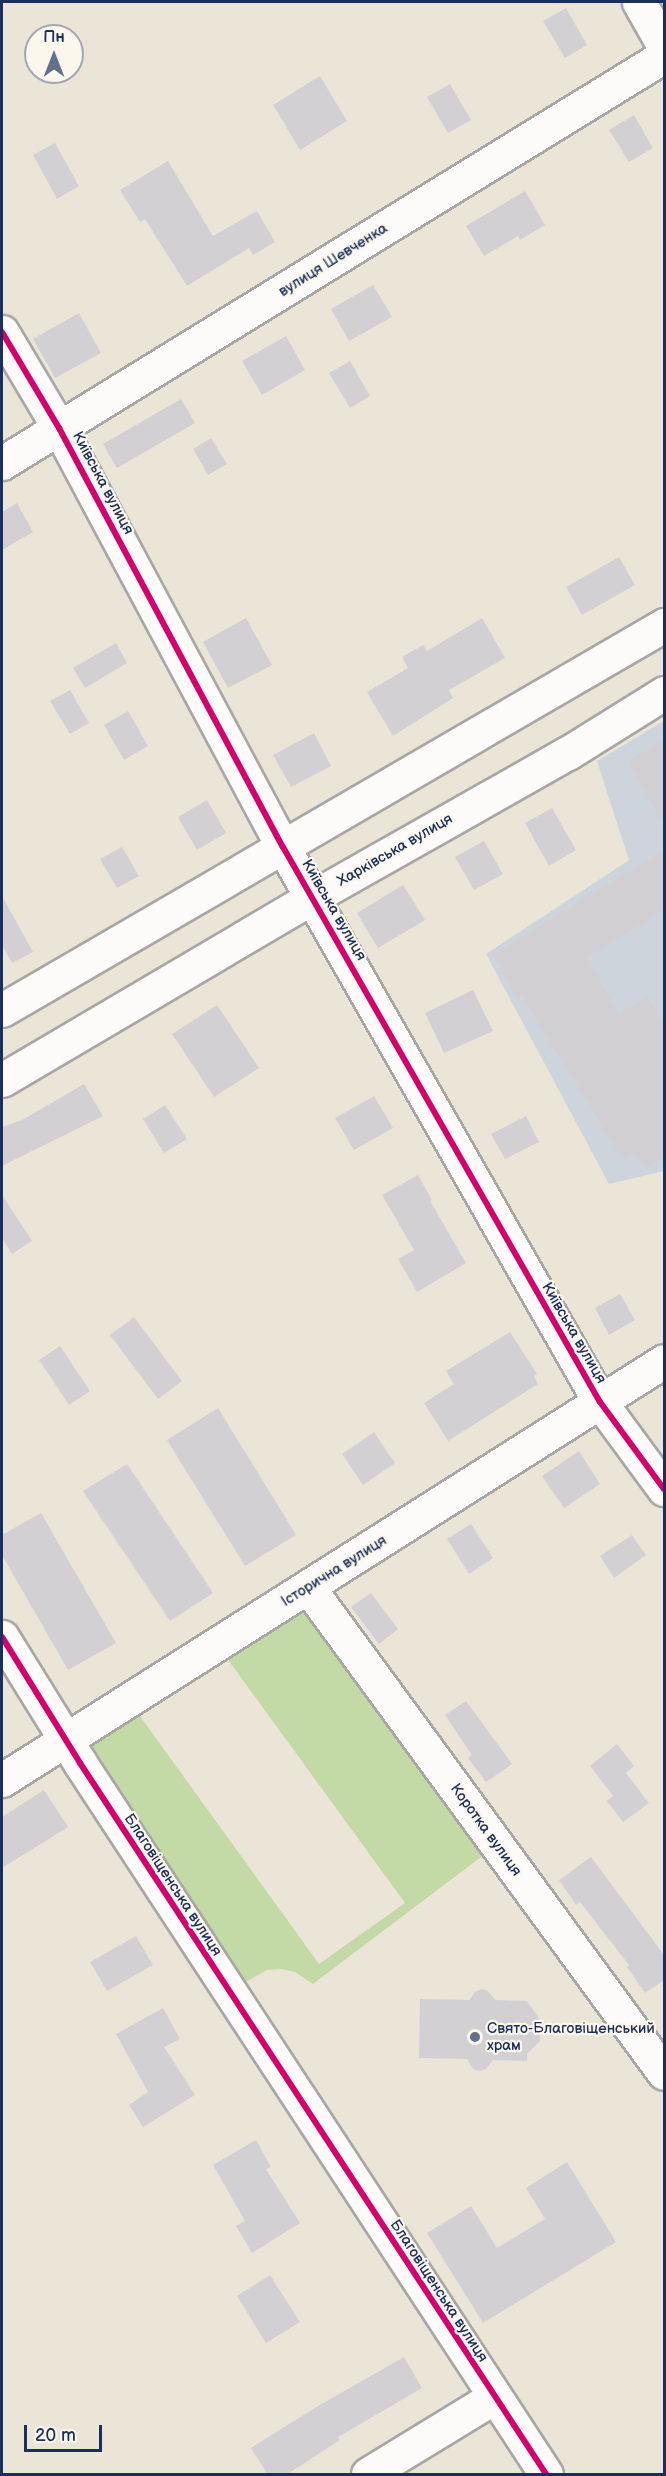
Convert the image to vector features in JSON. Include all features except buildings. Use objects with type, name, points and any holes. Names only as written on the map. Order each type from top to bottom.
[{"type":"street","points":[[639,2],[664,46]]},
{"type":"street","name":"вулиця Шевченка","points":[[2,463],[664,56]]},
{"type":"street","name":"Київська вулиця","points":[[2,332],[59,428],[283,847],[600,1402],[664,1489]]},
{"type":"street","points":[[2,1010],[664,625]]},
{"type":"street","name":"Харківська вулиця","points":[[2,1080],[313,897],[568,753],[664,693]]},
{"type":"street","name":"Історична вулиця","points":[[2,1780],[664,1360]]},
{"type":"street","name":"Коротка вулиця","points":[[308,1587],[664,2073]]},
{"type":"street","name":"Благовіщенська вулиця","points":[[2,1636],[66,1741],[546,2475]]},
{"type":"street","points":[[368,2475],[494,2397]]},
{"type":"shaded area","points":[[664,721],[664,1171],[609,1184],[486,954],[629,860],[597,761]]},
{"type":"green space","points":[[304,1607],[485,1854],[313,1984],[295,1972],[281,1969],[267,1970],[242,1984],[84,1744],[137,1712],[319,1964],[405,1903],[226,1657]]},
{"type":"cycle path","points":[[2,332],[59,428],[283,847],[600,1402],[664,1489]]},
{"type":"cycle path","points":[[2,1637],[80,1763],[546,2474]]},
{"type":"place","name":"Свято-Благовіщенський храм","points":[[475,2037]]}]
